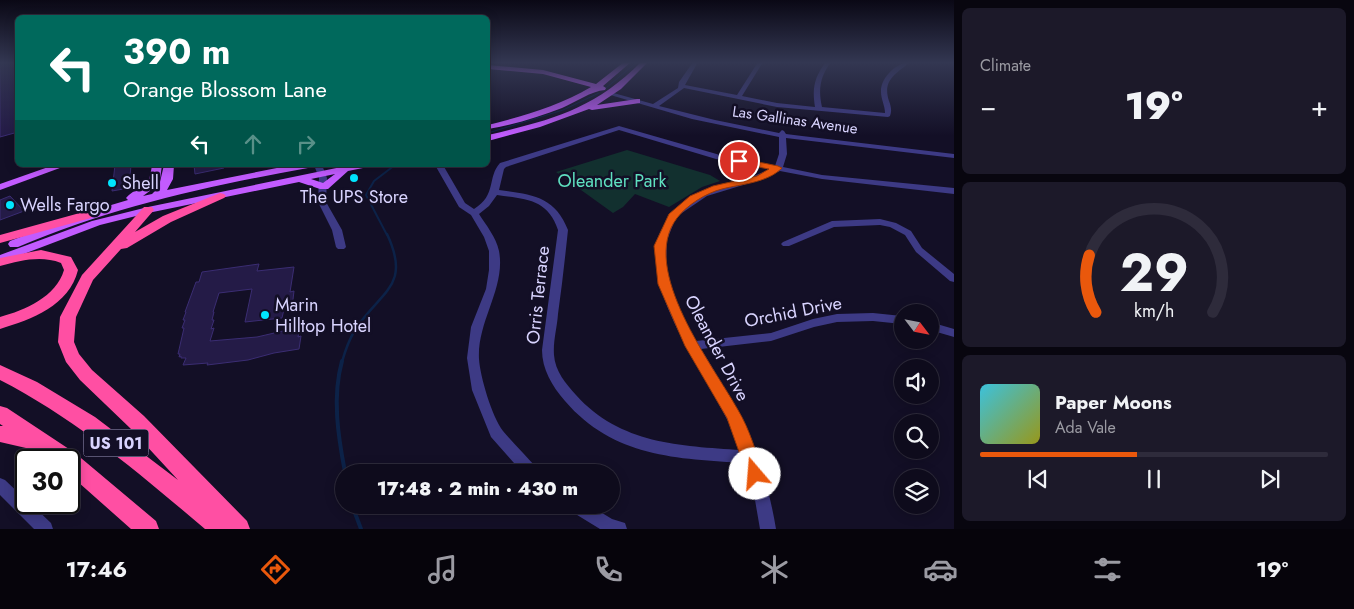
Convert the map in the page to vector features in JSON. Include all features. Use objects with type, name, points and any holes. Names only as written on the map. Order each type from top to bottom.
[{"type":"highway","points":[[110,251],[153,226],[220,196]]},
{"type":"highway","points":[[148,210],[87,278],[68,317],[66,336],[72,357],[86,375],[137,422],[239,529]]},
{"type":"highway","points":[[0,239],[87,215]]},
{"type":"highway","points":[[0,261],[23,256],[51,255],[66,260],[72,270],[66,284],[51,299],[34,310],[0,323]]},
{"type":"highway","name":"US 101","points":[[0,372],[49,398],[102,433],[142,463],[222,529]]},
{"type":"highway","name":"US 101","points":[[0,414],[52,449]]},
{"type":"highway","points":[[0,434],[48,446]]},
{"type":"highway","name":"US 101","points":[[80,470],[148,529]]},
{"type":"main road","name":"Las Gallinas Avenue","points":[[591,87],[603,90]]},
{"type":"main road","points":[[490,126],[603,90],[606,87]]},
{"type":"main road","points":[[577,111],[608,87]]},
{"type":"main road","points":[[490,137],[577,111],[637,102]]},
{"type":"main road","points":[[0,187],[56,167]]},
{"type":"main road","points":[[156,197],[152,192],[157,167]]},
{"type":"main road","points":[[169,167],[170,184],[174,187],[199,186]]},
{"type":"main road","points":[[87,215],[199,186],[291,167]]},
{"type":"main road","points":[[0,261],[70,232],[198,195],[300,174],[321,167],[352,168]]},
{"type":"main road","points":[[148,210],[293,180],[321,167]]},
{"type":"main road","points":[[293,180],[311,182],[324,187],[336,176],[356,167]]},
{"type":"main road","points":[[148,210],[156,197],[164,190],[169,178]]},
{"type":"main road","points":[[0,250],[141,194],[155,181]]},
{"type":"street","points":[[655,105],[682,87]]},
{"type":"street","points":[[685,87],[738,98],[819,110],[888,115],[889,110],[884,92],[886,87]]},
{"type":"street","points":[[738,98],[745,87]]},
{"type":"street","points":[[816,87],[815,92],[819,110]]},
{"type":"street","name":"Las Gallinas Avenue","points":[[603,90],[637,102],[655,105]]},
{"type":"street","name":"Las Gallinas Avenue","points":[[603,90],[716,123],[782,134],[954,154]]},
{"type":"street","points":[[474,214],[488,204],[494,192],[500,168],[510,162],[619,128],[719,157],[822,177],[954,191]]},
{"type":"street","points":[[778,168],[783,154],[782,134]]},
{"type":"street","points":[[321,167],[324,187],[322,202],[337,230],[341,247]]},
{"type":"street","points":[[440,167],[462,205],[474,214],[489,237],[494,251],[491,289],[477,327],[473,358],[478,390],[496,433],[524,464]]},
{"type":"street","name":"Oleander Drive","points":[[768,529],[765,508],[750,457],[734,416],[692,346],[664,284],[660,246],[672,216],[693,198],[716,188],[760,178],[778,168]]},
{"type":"street","name":"Orris Terrace","points":[[494,192],[528,197],[540,201],[550,207],[560,220],[563,230],[549,343],[550,362],[557,380],[576,407],[599,424],[632,442],[678,452],[750,457]]},
{"type":"street","points":[[786,244],[832,224],[880,222],[894,224],[908,233],[919,250],[954,279]]},
{"type":"street","name":"Orchid Drive","points":[[692,346],[772,337],[813,323],[837,318],[873,317],[894,319]]},
{"type":"street","points":[[939,329],[954,333]]},
{"type":"street","points":[[0,485],[45,529]]},
{"type":"street","points":[[589,514],[619,529]]},
{"type":"green space","name":"Oleander Park","points":[[627,150],[710,175],[720,181],[702,187],[669,207],[635,194],[623,207],[613,213],[556,172]]},
{"type":"building","points":[[0,87],[15,87],[15,133],[0,137]]},
{"type":"building","name":"Shell","points":[[115,167],[131,167],[129,188],[112,191]]},
{"type":"building","points":[[194,167],[224,168],[195,174]]},
{"type":"building","name":"Wells Fargo","points":[[10,196],[24,211],[0,220],[0,200]]},
{"type":"building","name":"Marin Hilltop Hotel","points":[[259,264],[257,271],[294,267],[290,292],[294,291],[292,308],[284,309],[282,318],[245,322],[252,289],[219,293],[213,312],[212,320],[214,320],[211,329],[214,328],[210,341],[257,337],[296,328],[295,333],[299,332],[298,337],[301,336],[299,349],[248,360],[207,365],[208,363],[183,365],[186,358],[179,357],[180,354],[178,354],[184,328],[182,328],[185,320],[183,320],[196,282],[199,282],[202,272]]},
{"type":"waterway","points":[[490,132],[563,110],[599,93]]},
{"type":"waterway","points":[[387,235],[366,195],[374,181],[392,167]]},
{"type":"waterway","points":[[342,362],[355,330],[390,287],[394,277],[396,266],[394,252],[387,234]]},
{"type":"waterway","points":[[342,361],[337,388],[337,416],[344,464]]},
{"type":"waterway","points":[[355,514],[361,529]]},
{"type":"place","name":"The UPS Store","points":[[354,178]]},
{"type":"place","name":"Shell","points":[[112,183]]},
{"type":"place","name":"Wells Fargo","points":[[10,205]]},
{"type":"place","name":"Marin Hilltop Hotel","points":[[265,315]]},
{"type":"route","points":[[739,161],[778,168],[760,178],[716,188],[693,198],[672,216],[660,246],[664,284],[692,346],[734,416],[755,474]]}]
